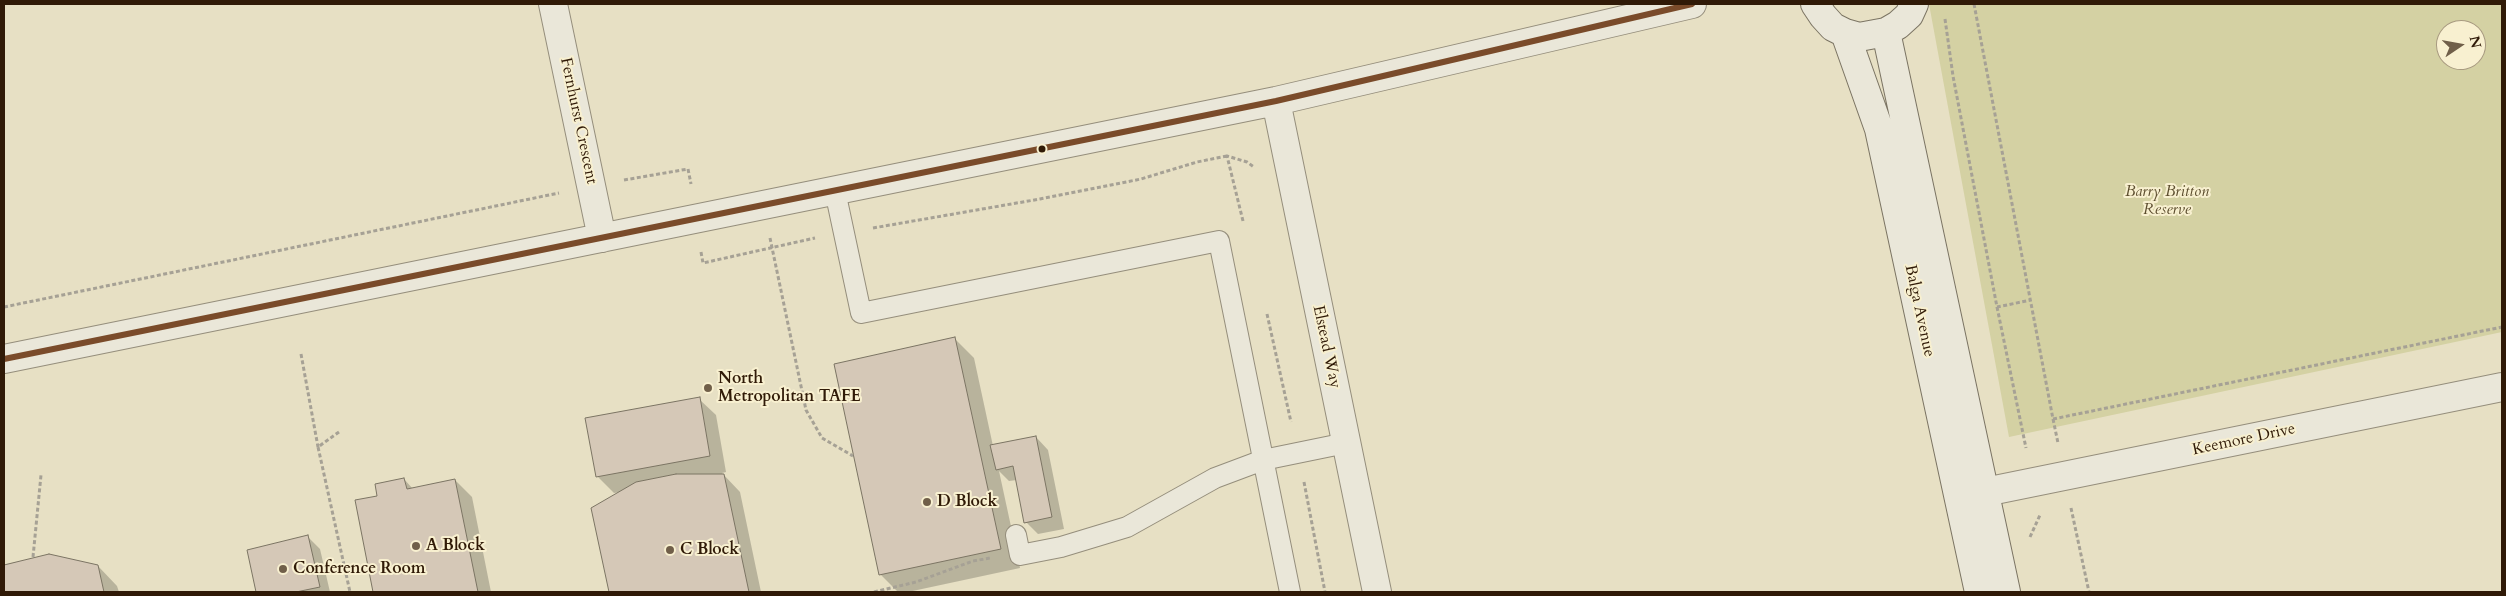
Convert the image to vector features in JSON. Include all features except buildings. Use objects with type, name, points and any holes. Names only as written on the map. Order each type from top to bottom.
[{"type":"street","name":"Fernhurst Crescent","points":[[553,4],[602,238]]},
{"type":"street","points":[[4,359],[1276,101],[1692,4]]},
{"type":"street","points":[[1815,4],[1822,16],[1832,26],[1845,33],[1859,36],[1886,32],[1898,25],[1908,15],[1914,4]]},
{"type":"street","name":"Balga Avenue","points":[[1886,32],[2006,592]]},
{"type":"street","name":"Balga Avenue","points":[[1845,33],[1879,130],[1979,592]]},
{"type":"street","name":"Elstead Way","points":[[1276,101],[1377,592]]},
{"type":"street","name":"Keemore Drive","points":[[1985,492],[2502,387]]},
{"type":"lane","points":[[835,191],[861,313],[1219,241],[1290,592]]},
{"type":"lane","points":[[1016,535],[1020,555],[1061,547],[1127,527],[1215,478],[1263,460],[1346,443]]},
{"type":"path","points":[[1974,4],[2053,419],[2502,327]]},
{"type":"path","points":[[1946,11],[1954,76],[1997,307],[2031,300]]},
{"type":"path","points":[[4,307],[591,186],[688,169],[703,263],[844,233],[1049,198],[1141,179],[1197,162],[1227,156],[1247,162],[1261,173]]},
{"type":"path","points":[[1227,156],[1244,228]]},
{"type":"path","points":[[763,205],[806,410],[822,438],[853,456]]},
{"type":"path","points":[[1265,306],[1298,453],[1325,592]]},
{"type":"path","points":[[301,354],[318,447],[350,592]]},
{"type":"path","points":[[318,447],[339,432]]},
{"type":"path","points":[[33,557],[41,475]]},
{"type":"path","points":[[874,592],[916,582],[973,562],[1020,555]]},
{"type":"green space","name":"Barry Britton Reserve","points":[[1929,4],[2502,4],[2502,332],[2009,437]]},
{"type":"transit line","points":[[4,359],[1276,101],[1692,4]]},
{"type":"place","name":"North Metropolitan TAFE","points":[[708,388]]},
{"type":"place","name":"D Block","points":[[927,502]]},
{"type":"place","name":"A Block","points":[[416,546]]},
{"type":"place","name":"C Block","points":[[670,550]]},
{"type":"place","name":"Conference Room","points":[[283,569]]}]
